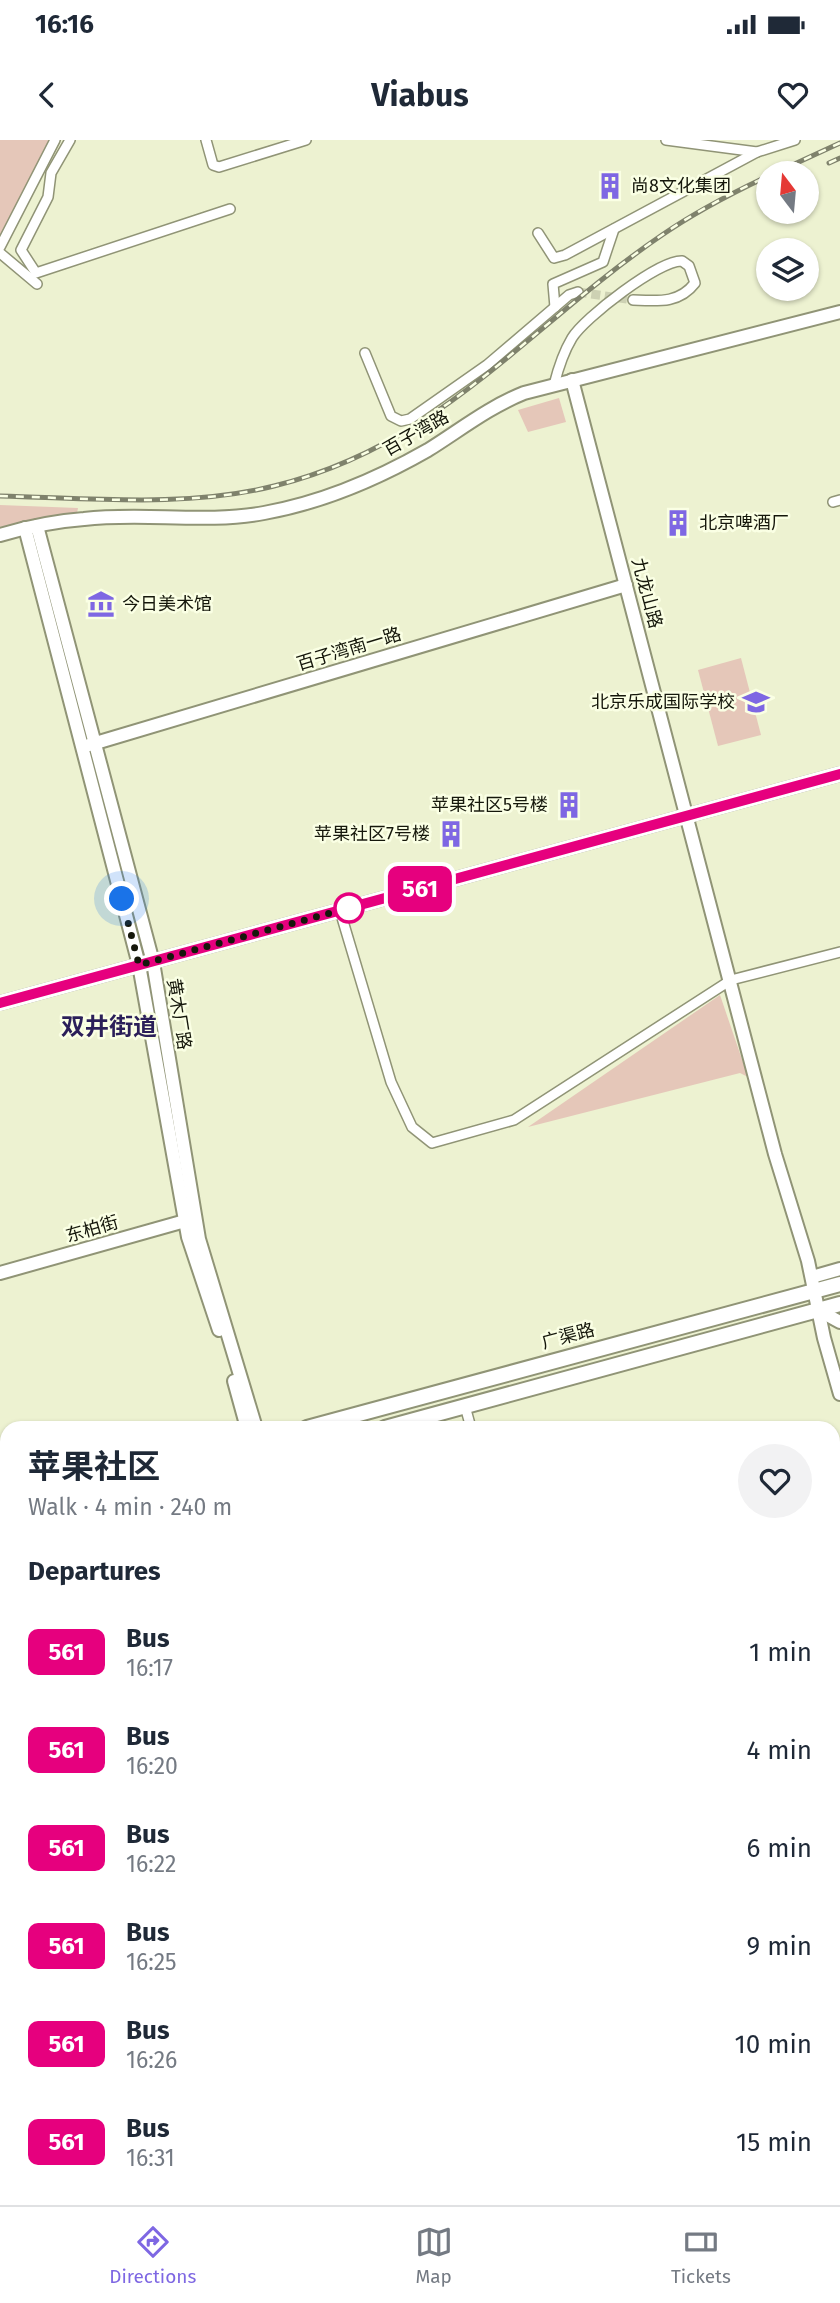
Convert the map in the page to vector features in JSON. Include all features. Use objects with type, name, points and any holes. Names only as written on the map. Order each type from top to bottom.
[{"type":"main road","name":"广渠路","points":[[332,1421],[813,1284],[840,1284]]},
{"type":"main road","points":[[410,1421],[840,1304]]},
{"type":"street","points":[[0,247],[55,140]]},
{"type":"street","points":[[70,140],[51,173],[48,197],[21,250],[36,273],[230,209]]},
{"type":"street","points":[[206,140],[213,165],[219,167],[306,140]]},
{"type":"street","points":[[666,140],[757,152]]},
{"type":"street","points":[[538,233],[554,258],[565,255],[757,152],[795,140]]},
{"type":"street","points":[[555,307],[554,284],[603,262],[614,229]]},
{"type":"street","points":[[0,253],[37,284]]},
{"type":"street","points":[[554,385],[558,367],[572,337],[586,322],[647,274],[671,260],[690,265],[695,275],[695,284],[688,293],[664,301],[633,300]]},
{"type":"street","points":[[20,270],[29,263]]},
{"type":"street","points":[[365,353],[391,416],[401,421],[410,419],[487,366],[555,307],[578,292]]},
{"type":"street","name":"百子湾路","points":[[0,535],[85,518],[226,518],[265,513],[311,501],[391,469],[428,450],[499,403],[572,380],[840,312]]},
{"type":"street","name":"九龙山路","points":[[572,380],[840,1394]]},
{"type":"street","name":"黄木厂路","points":[[31,527],[146,964],[190,1220],[245,1421]]},
{"type":"street","name":"百子湾南一路","points":[[88,745],[626,585]]},
{"type":"street","points":[[0,1003],[840,774]]},
{"type":"street","points":[[340,911],[391,1082],[412,1126],[432,1143],[514,1120],[731,980],[840,952]]},
{"type":"street","name":"黄木厂路","points":[[190,1220],[254,1421]]},
{"type":"street","name":"东柏街","points":[[0,1273],[190,1220]]},
{"type":"street","points":[[813,1284],[840,1269]]},
{"type":"street","points":[[818,1310],[840,1322]]},
{"type":"street","points":[[465,1406],[469,1421]]},
{"type":"shaded area","points":[[0,140],[51,140],[0,237]]},
{"type":"shaded area","points":[[559,398],[566,422],[528,432],[518,410]]},
{"type":"shaded area","points":[[0,505],[78,508],[77,513],[0,527]]},
{"type":"shaded area","points":[[741,658],[761,735],[718,746],[698,670]]},
{"type":"shaded area","points":[[720,995],[748,1077],[740,1073],[528,1127]]},
{"type":"tunnel","points":[[578,292],[633,300]]},
{"type":"railway","points":[[801,161],[840,143]]},
{"type":"railway","points":[[829,163],[840,158]]},
{"type":"railway","points":[[0,496],[138,500],[207,497],[274,486],[333,467],[386,442],[435,413],[662,235],[687,218],[756,182]]},
{"type":"bus line","name":"561","points":[[0,1003],[840,774]]},
{"type":"place","name":"尚8文化集团","points":[[610,186]]},
{"type":"place","name":"北京啤酒厂","points":[[678,523]]},
{"type":"place","name":"今日美术馆","points":[[101,604]]},
{"type":"place","name":"北京乐成国际学校","points":[[756,702]]},
{"type":"place","name":"苹果社区5号楼","points":[[569,805]]},
{"type":"place","name":"苹果社区7号楼","points":[[451,834]]},
{"type":"district","name":"双井街道","points":[[109,1027]]},
{"type":"route","points":[[122,899],[139,965],[349,908]]}]
